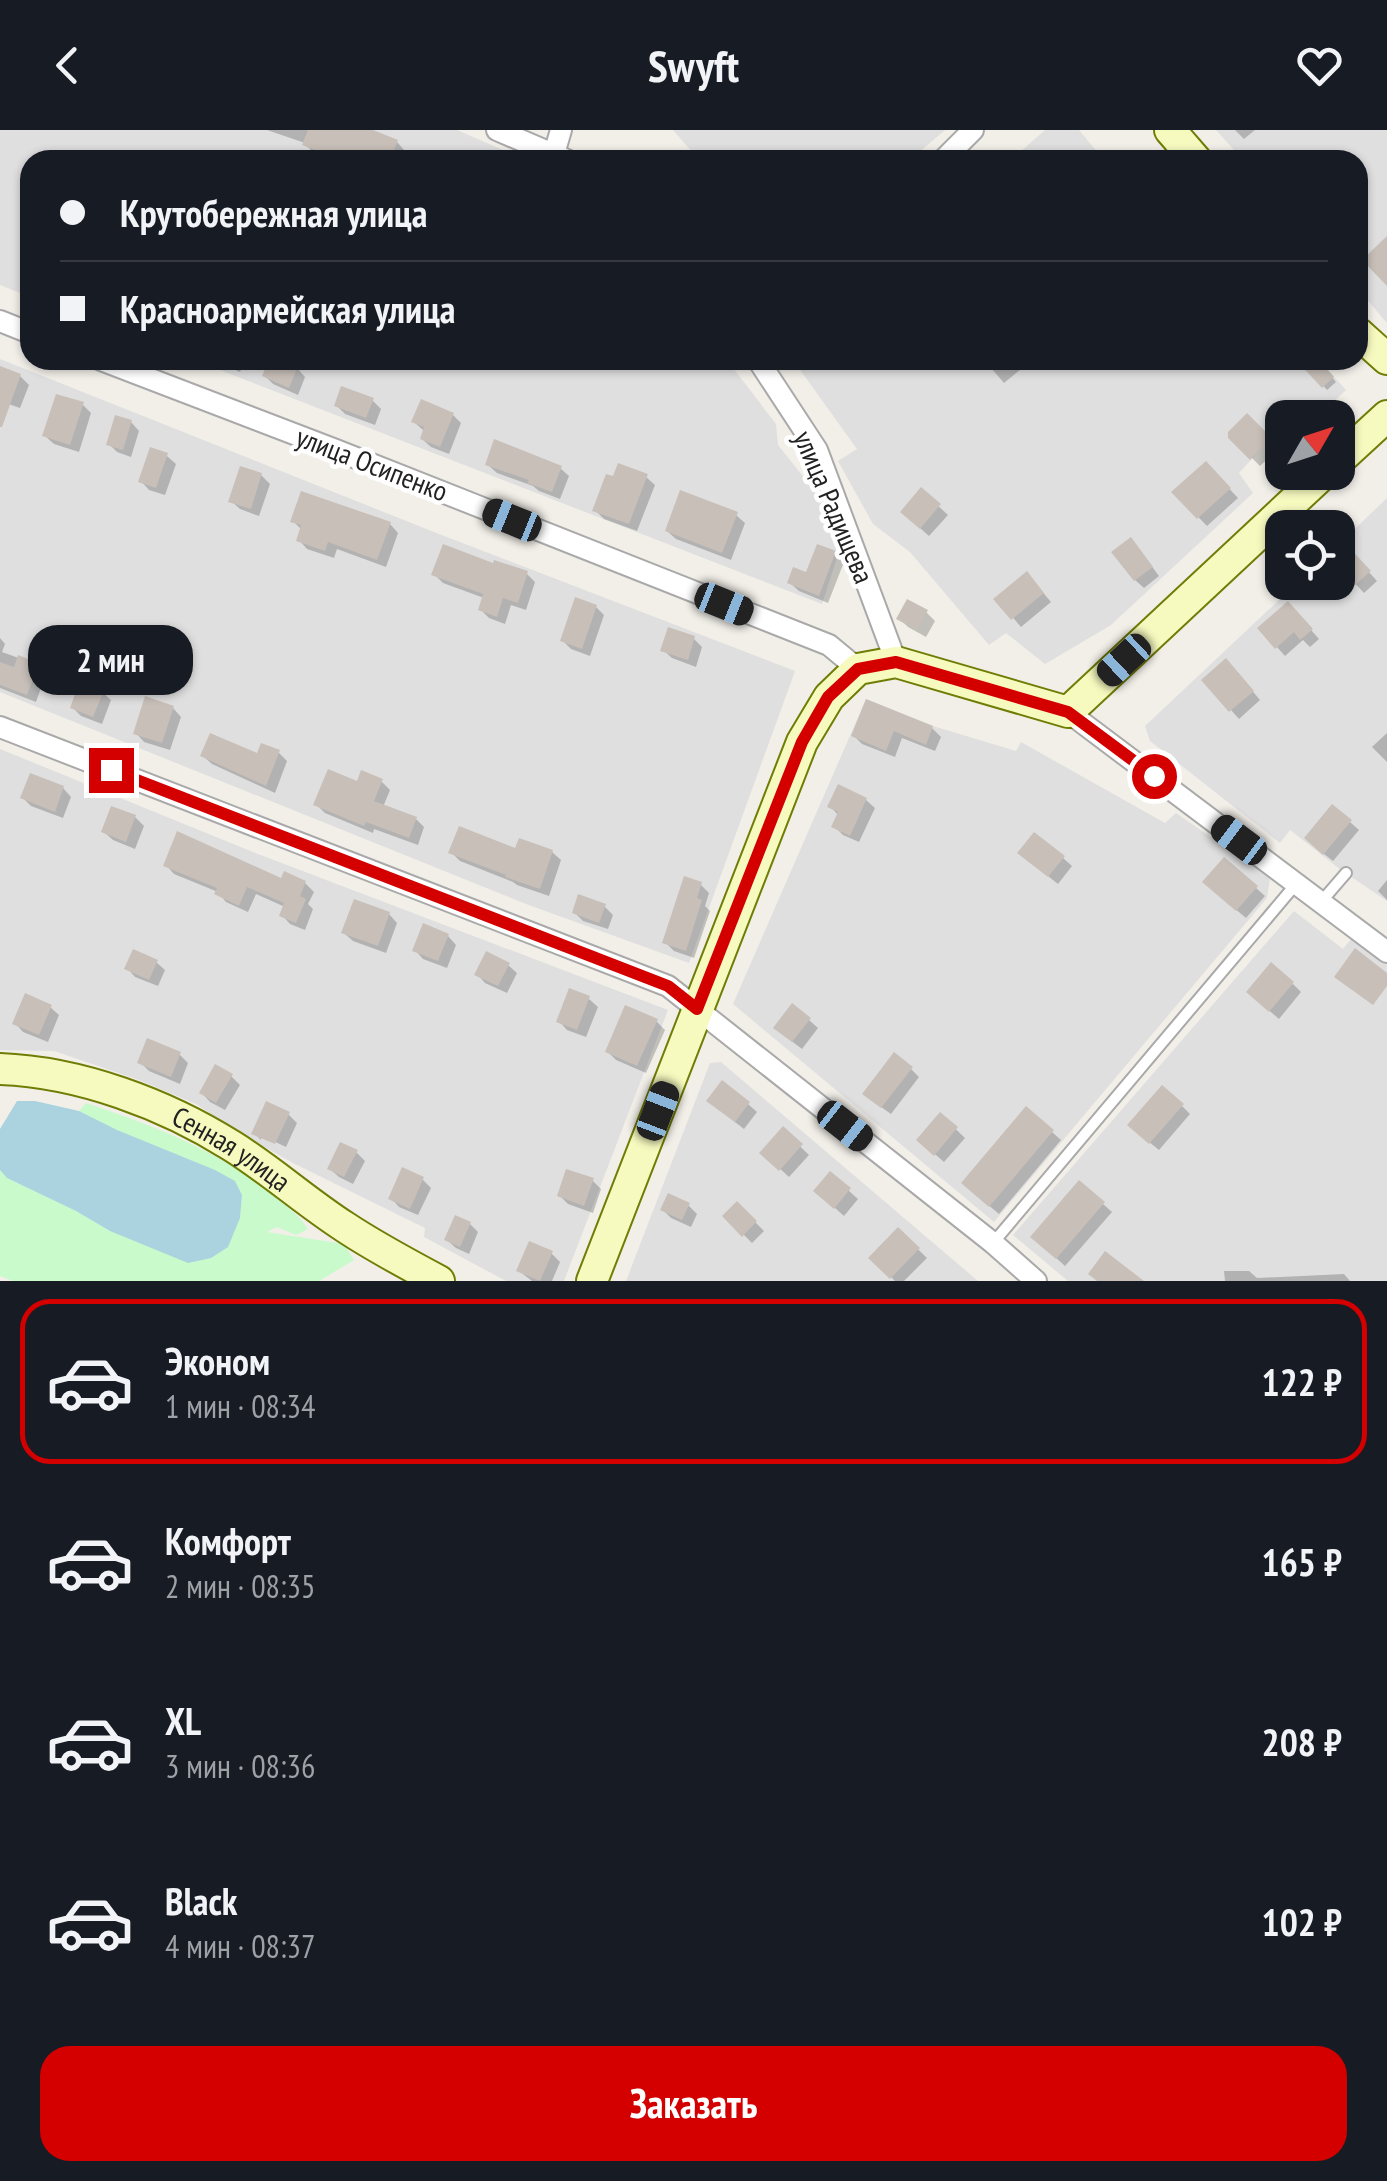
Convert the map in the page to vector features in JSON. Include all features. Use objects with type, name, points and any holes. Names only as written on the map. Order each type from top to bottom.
[{"type":"street","points":[[497,130],[544,150]]},
{"type":"street","points":[[953,150],[973,130]]},
{"type":"street","points":[[1170,130],[1187,150]]},
{"type":"street","points":[[1368,342],[1387,359]]},
{"type":"street","name":"улица Осипенко","points":[[127,370],[829,646],[858,669]]},
{"type":"street","name":"улица Радищева","points":[[769,370],[817,450],[896,662]]},
{"type":"street","points":[[1355,445],[1387,416]]},
{"type":"street","points":[[1068,712],[1306,490]]},
{"type":"street","points":[[592,1281],[802,742],[828,697],[858,669],[896,662],[1068,712],[1387,952]]},
{"type":"street","points":[[0,728],[668,986],[993,1242],[1036,1281]]},
{"type":"street","name":"Сенная улица","points":[[0,1069],[50,1074],[86,1083],[200,1127],[347,1229],[439,1281]]},
{"type":"lane","points":[[1321,902],[1346,874]]},
{"type":"lane","points":[[993,1242],[1296,883]]},
{"type":"shaded area","points":[[0,130],[457,130],[503,150],[20,150],[20,293],[0,285]]},
{"type":"shaded area","points":[[673,130],[945,130],[922,150],[690,150]]},
{"type":"shaded area","points":[[1045,130],[1079,130],[1096,150],[1022,150]]},
{"type":"shaded area","points":[[1216,130],[1387,130],[1387,323],[1368,301],[1368,150],[1234,150]]},
{"type":"shaded area","points":[[0,359],[795,671],[689,963],[526,904],[0,692]]},
{"type":"shaded area","points":[[220,370],[735,370],[776,424],[778,445],[846,530],[822,604]]},
{"type":"shaded area","points":[[800,370],[1328,370],[1346,390],[1336,400],[1265,400],[1265,445],[1239,473],[1253,493],[1111,625],[1045,664],[1006,633],[989,645],[910,552],[873,524],[838,461],[857,449]]},
{"type":"shaded area","points":[[1387,498],[1387,901],[1290,830],[1280,843],[1150,741],[1145,726],[1279,600],[1355,600],[1355,529]]},
{"type":"shaded area","points":[[866,699],[933,726],[1016,751],[1021,742],[1165,823],[1176,813],[1270,878],[1267,898],[994,1222],[733,1004]]},
{"type":"shaded area","points":[[0,749],[258,854],[668,1010],[564,1281],[506,1281],[424,1237],[425,1228],[293,1163],[196,1104],[139,1080],[54,1051],[0,1050]]},
{"type":"shaded area","points":[[1294,911],[1343,949],[1352,938],[1387,965],[1387,1281],[1068,1281],[1013,1235]]},
{"type":"shaded area","points":[[721,1062],[978,1281],[626,1281],[710,1063]]},
{"type":"green space","points":[[86,1103],[161,1130],[231,1165],[275,1196],[308,1229],[296,1235],[277,1227],[267,1232],[344,1244],[354,1260],[319,1281],[13,1281],[0,1276],[0,1170],[7,1178],[110,1231],[134,1239],[227,1247],[240,1218],[242,1195],[79,1111]]},
{"type":"water","points":[[17,1101],[79,1111],[235,1181],[242,1195],[240,1218],[228,1247],[211,1258],[188,1263],[110,1231],[7,1178],[0,1170],[0,1129]]},
{"type":"building","points":[[308,130],[373,130],[398,140],[394,150],[315,150],[302,145]]},
{"type":"building","points":[[1387,236],[1387,286],[1368,266],[1368,254]]},
{"type":"building","points":[[0,366],[21,374],[2,427],[0,427]]},
{"type":"building","points":[[265,370],[296,370],[289,388],[262,376]]},
{"type":"building","points":[[1305,370],[1328,370],[1334,377],[1322,388]]},
{"type":"building","points":[[341,386],[374,398],[366,418],[334,406]]},
{"type":"building","points":[[56,394],[84,402],[70,445],[42,436]]},
{"type":"building","points":[[421,399],[454,413],[440,447],[420,439],[424,427],[411,422]]},
{"type":"building","points":[[1247,413],[1265,431],[1265,445],[1250,460],[1228,438],[1228,432]]},
{"type":"building","points":[[115,415],[132,420],[123,450],[106,445]]},
{"type":"building","points":[[494,439],[562,466],[552,492],[485,465]]},
{"type":"building","points":[[150,447],[168,453],[156,488],[138,482]]},
{"type":"building","points":[[1206,461],[1231,488],[1197,519],[1171,492]]},
{"type":"building","points":[[618,463],[648,474],[629,524],[592,511],[606,474],[613,476]]},
{"type":"building","points":[[240,466],[262,473],[251,509],[228,502]]},
{"type":"building","points":[[921,487],[941,504],[920,529],[900,512]]},
{"type":"building","points":[[680,490],[738,512],[722,553],[665,531]]},
{"type":"building","points":[[301,491],[391,522],[377,560],[328,542],[325,551],[296,541],[301,525],[290,522]]},
{"type":"building","points":[[1131,537],[1153,567],[1134,581],[1111,552]]},
{"type":"building","points":[[443,544],[528,571],[518,603],[503,598],[497,617],[478,610],[483,594],[431,575]]},
{"type":"building","points":[[817,544],[836,551],[819,596],[787,583],[793,567],[806,572]]},
{"type":"building","points":[[1355,554],[1371,571],[1355,585]]},
{"type":"building","points":[[1027,571],[1044,593],[1011,620],[993,599]]},
{"type":"building","points":[[575,597],[597,605],[582,649],[560,641]]},
{"type":"building","points":[[907,599],[928,610],[917,630],[896,619]]},
{"type":"building","points":[[1288,601],[1313,629],[1300,640],[1294,632],[1275,649],[1257,628]]},
{"type":"building","points":[[668,627],[695,636],[688,660],[660,651]]},
{"type":"building","points":[[18,655],[39,663],[27,695],[0,685],[0,662],[14,667]]},
{"type":"building","points":[[1226,658],[1254,691],[1229,712],[1201,680]]},
{"type":"building","points":[[80,680],[104,690],[93,717],[70,708]]},
{"type":"building","points":[[145,696],[174,706],[162,743],[133,734]]},
{"type":"building","points":[[866,699],[933,726],[926,745],[894,731],[886,751],[851,736]]},
{"type":"building","points":[[210,733],[257,753],[261,743],[280,750],[266,786],[200,756]]},
{"type":"building","points":[[328,769],[357,781],[361,770],[383,779],[374,801],[417,817],[409,838],[366,822],[364,826],[313,805]]},
{"type":"building","points":[[30,773],[64,786],[55,812],[20,798]]},
{"type":"building","points":[[838,784],[867,798],[850,836],[831,827],[838,812],[827,807]]},
{"type":"building","points":[[1332,804],[1352,820],[1323,855],[1304,838]]},
{"type":"building","points":[[111,806],[136,815],[126,842],[101,832]]},
{"type":"building","points":[[459,826],[515,848],[519,838],[553,850],[540,889],[448,853]]},
{"type":"building","points":[[177,831],[281,878],[284,871],[306,881],[300,896],[306,899],[296,923],[279,916],[284,903],[247,887],[239,906],[214,894],[217,888],[163,866]]},
{"type":"building","points":[[1034,832],[1065,856],[1048,877],[1017,853]]},
{"type":"building","points":[[1224,857],[1258,886],[1236,911],[1202,882]]},
{"type":"building","points":[[684,876],[702,882],[697,898],[702,900],[686,951],[662,943]]},
{"type":"building","points":[[578,894],[606,904],[599,923],[572,913]]},
{"type":"building","points":[[354,899],[390,912],[378,946],[341,933]]},
{"type":"building","points":[[423,923],[449,934],[438,961],[412,951]]},
{"type":"building","points":[[1355,948],[1387,973],[1387,986],[1373,1005],[1334,977]]},
{"type":"building","points":[[133,949],[158,960],[149,980],[124,969]]},
{"type":"building","points":[[486,951],[510,963],[498,986],[474,975]]},
{"type":"building","points":[[1271,962],[1294,982],[1269,1012],[1246,992]]},
{"type":"building","points":[[569,988],[590,996],[577,1030],[556,1022]]},
{"type":"building","points":[[25,993],[52,1005],[39,1035],[12,1024]]},
{"type":"building","points":[[792,1003],[811,1018],[792,1042],[773,1028]]},
{"type":"building","points":[[625,1005],[658,1019],[637,1066],[605,1052]]},
{"type":"building","points":[[147,1038],[181,1052],[171,1077],[137,1063]]},
{"type":"building","points":[[894,1052],[913,1067],[881,1108],[862,1094]]},
{"type":"building","points":[[215,1064],[233,1074],[216,1103],[199,1093]]},
{"type":"building","points":[[722,1080],[750,1102],[735,1122],[706,1101]]},
{"type":"building","points":[[1162,1085],[1184,1104],[1149,1144],[1127,1125]]},
{"type":"building","points":[[266,1101],[290,1112],[275,1144],[251,1134]]},
{"type":"building","points":[[1026,1106],[1054,1130],[989,1207],[961,1183]]},
{"type":"building","points":[[940,1112],[958,1127],[934,1156],[916,1140]]},
{"type":"building","points":[[783,1126],[803,1144],[779,1171],[759,1153]]},
{"type":"building","points":[[340,1142],[358,1150],[344,1177],[327,1169]]},
{"type":"building","points":[[402,1167],[424,1177],[410,1209],[388,1199]]},
{"type":"building","points":[[566,1169],[594,1178],[584,1206],[557,1196]]},
{"type":"building","points":[[830,1171],[851,1188],[834,1209],[813,1191]]},
{"type":"building","points":[[1079,1180],[1105,1202],[1056,1259],[1030,1237]]},
{"type":"building","points":[[668,1193],[690,1203],[682,1220],[660,1210]]},
{"type":"building","points":[[737,1201],[757,1221],[742,1237],[722,1216]]},
{"type":"building","points":[[455,1215],[471,1222],[460,1247],[444,1240]]},
{"type":"building","points":[[898,1227],[920,1248],[890,1279],[868,1258]]},
{"type":"building","points":[[529,1241],[553,1251],[540,1281],[516,1271]]},
{"type":"building","points":[[1105,1251],[1144,1281],[1097,1281],[1088,1274]]},
{"type":"route","points":[[111,770],[668,986],[697,1009],[802,742],[828,697],[858,669],[896,662],[1068,712],[1154,776]]}]
